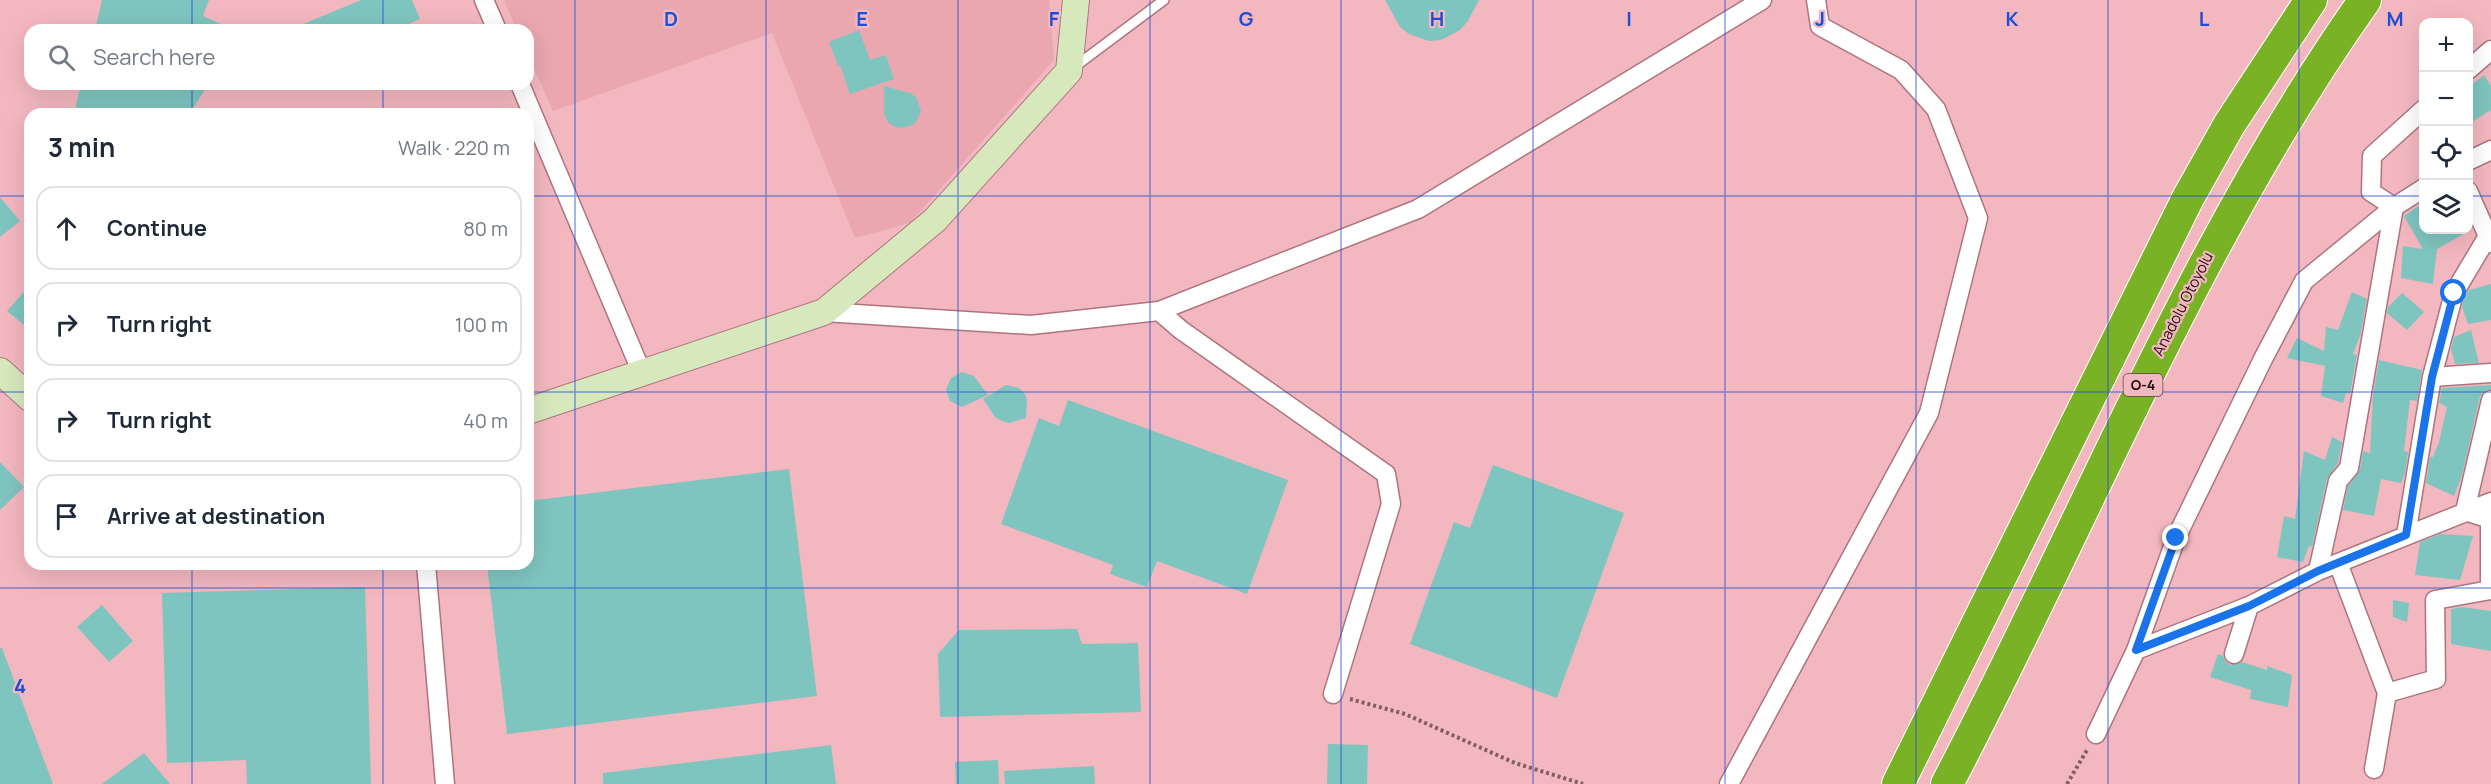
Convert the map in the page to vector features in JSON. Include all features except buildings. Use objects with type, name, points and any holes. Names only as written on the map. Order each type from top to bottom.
[{"type":"highway","name":"O-4","points":[[1898,784],[2188,198],[2229,125],[2311,0]]},
{"type":"highway","name":"Anadolu Otoyolu","points":[[1947,784],[2003,677],[2151,368],[2209,254],[2290,110],[2365,0]]},
{"type":"street","points":[[484,0],[494,24]]},
{"type":"street","points":[[534,409],[824,312],[935,220],[1069,71],[1076,0]]},
{"type":"street","points":[[824,312],[1031,325],[1159,311],[1418,209],[1762,0]]},
{"type":"street","points":[[1729,784],[1929,413],[1978,218],[1936,109],[1902,70],[1820,26],[1816,0]]},
{"type":"street","points":[[2473,66],[2491,50]]},
{"type":"street","points":[[523,90],[530,108]]},
{"type":"street","points":[[2394,207],[2371,192],[2372,156],[2419,114]]},
{"type":"street","points":[[534,117],[642,373]]},
{"type":"street","points":[[2473,159],[2491,150]]},
{"type":"street","points":[[2096,734],[2136,650],[2176,538],[2263,359],[2304,281],[2394,207],[2419,191]]},
{"type":"street","points":[[2406,535],[2432,377],[2454,293],[2489,239],[2473,201]]},
{"type":"street","points":[[2318,571],[2338,481],[2349,468],[2394,207]]},
{"type":"street","points":[[1159,311],[1181,330],[1386,474],[1391,504],[1333,694]]},
{"type":"street","points":[[0,371],[24,393]]},
{"type":"street","points":[[2432,377],[2491,373]]},
{"type":"street","points":[[2465,511],[2491,400]]},
{"type":"street","points":[[2136,650],[2249,606],[2318,571],[2491,502]]},
{"type":"street","points":[[2387,693],[2436,679],[2435,600],[2490,590],[2490,519],[2465,511]]},
{"type":"street","points":[[2338,563],[2387,693],[2374,769]]},
{"type":"street","points":[[427,570],[445,784]]},
{"type":"street","points":[[2234,654],[2249,606]]},
{"type":"lane","points":[[1069,71],[1164,0]]},
{"type":"path","points":[[1333,694],[1405,714],[1515,763],[1583,784]]},
{"type":"path","points":[[2067,784],[2096,734]]},
{"type":"shaded area","points":[[504,0],[1049,0],[1054,60],[910,223],[855,238],[772,33],[553,111],[534,68],[534,24],[514,24]]},
{"type":"route","points":[[2176,538],[2136,650],[2249,606],[2318,571],[2406,535],[2432,377],[2454,293]]}]
